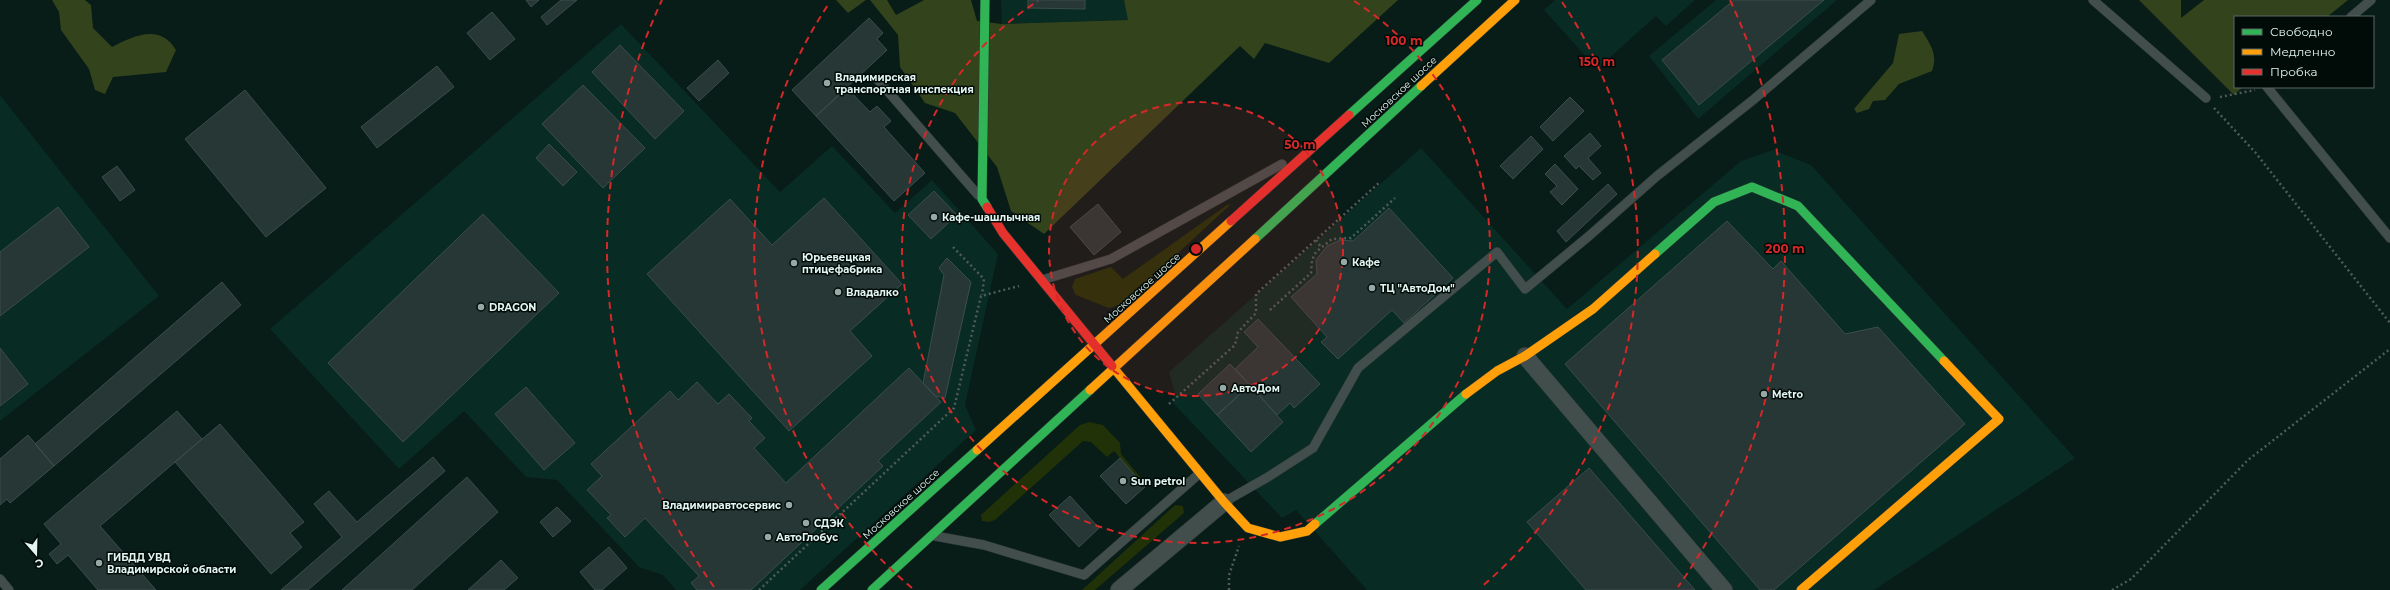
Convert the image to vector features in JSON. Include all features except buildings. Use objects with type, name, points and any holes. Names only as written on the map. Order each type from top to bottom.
[{"type":"main road","points":[[985,0],[982,199],[1003,233],[1224,502],[1248,528],[1280,537],[1308,531],[1468,393],[1497,371],[1525,356],[1593,309],[1714,202],[1752,188],[1798,206],[1999,419],[1801,590]]},
{"type":"main road","name":"Московское шоссе","points":[[821,590],[1477,0]]},
{"type":"main road","name":"Московское шоссе","points":[[872,590],[1115,369],[1515,0]]},
{"type":"street","points":[[1525,356],[1724,590]]},
{"type":"street","points":[[1119,590],[1224,502]]},
{"type":"lane","points":[[1224,502],[1268,477],[1313,448],[1358,368],[1497,252],[1524,288],[1589,236],[1656,176],[1753,100],[1871,0]]},
{"type":"lane","points":[[2093,0],[2206,98]]},
{"type":"lane","points":[[2352,16],[2371,0]]},
{"type":"lane","points":[[878,80],[982,199]]},
{"type":"lane","points":[[2268,88],[2390,238]]},
{"type":"lane","points":[[1042,280],[1111,259],[1280,165],[1327,136]]},
{"type":"lane","points":[[931,535],[984,545],[1084,575],[1200,473]]},
{"type":"lane","points":[[0,579],[9,590]]},
{"type":"path","points":[[2206,98],[2234,95],[2263,88]]},
{"type":"path","points":[[2206,98],[2255,152],[2390,323]]},
{"type":"path","points":[[1154,417],[1235,345],[1238,332],[1256,313],[1256,294],[1380,182]]},
{"type":"path","points":[[1270,310],[1311,273],[1312,260],[1321,247],[1332,239],[1351,238],[1395,198]]},
{"type":"path","points":[[1316,240],[1321,247]]},
{"type":"path","points":[[759,590],[954,408],[982,296],[984,279],[953,247]]},
{"type":"path","points":[[982,296],[1042,280]]},
{"type":"path","points":[[2112,590],[2130,579],[2248,460],[2390,349]]},
{"type":"path","points":[[1229,590],[1229,575],[1248,528]]},
{"type":"shaded area","points":[[1001,0],[1124,0],[1129,20],[1002,24]]},
{"type":"shaded area","points":[[1555,0],[1695,0],[1666,26],[1656,16],[1597,69],[1544,10]]},
{"type":"shaded area","points":[[1716,0],[1837,0],[1698,119],[1649,56]]},
{"type":"shaded area","points":[[621,24],[780,192],[832,146],[895,213],[932,180],[998,254],[965,405],[976,430],[800,590],[676,590],[663,575],[639,567],[557,480],[526,477],[464,411],[399,469],[270,329]]},
{"type":"shaded area","points":[[0,95],[159,296],[0,421]]},
{"type":"shaded area","points":[[1421,148],[1567,309],[1741,161],[1773,150],[1811,165],[2075,458],[1874,590],[1367,590],[1296,510],[1282,518],[1173,403],[1175,393],[1169,372]]},
{"type":"green space","points":[[52,0],[85,0],[91,5],[93,28],[112,47],[129,39],[146,34],[154,34],[170,42],[176,50],[166,72],[113,77],[105,94],[95,90],[89,69],[61,30],[59,12]]},
{"type":"green space","points":[[836,0],[866,0],[848,13]]},
{"type":"green space","points":[[870,0],[887,0],[896,15],[924,0],[971,0],[977,21],[1002,24],[1128,20],[1124,0],[1398,0],[1329,63],[1265,43],[1254,59],[1240,46],[1044,234],[1011,211],[997,167],[955,113],[925,103],[900,67],[898,35]]},
{"type":"green space","points":[[2139,0],[2181,0],[2181,18],[2204,0],[2348,0],[2328,16],[2234,16],[2234,88],[2242,88],[2234,95]]},
{"type":"green space","points":[[1922,31],[1933,50],[1934,65],[1932,71],[1899,84],[1885,100],[1873,101],[1869,109],[1857,113],[1854,109],[1893,63],[1899,34]]},
{"type":"green space","points":[[1231,204],[1123,304],[1109,308],[1076,295],[1072,287],[1075,279],[1111,267],[1123,279],[1227,205]]},
{"type":"green space","points":[[1089,422],[1103,425],[1120,443],[1121,454],[1142,479],[1140,481],[1114,451],[1107,457],[1091,442],[1083,441],[995,520],[989,522],[982,521],[981,515],[1080,425]]},
{"type":"green space","points":[[1175,505],[1183,506],[1184,513],[1095,590],[1082,590]]},
{"type":"traffic: fast","points":[[985,0],[982,199],[987,207]]},
{"type":"traffic: fast","points":[[1349,115],[1477,0]]},
{"type":"traffic: fast","points":[[1255,239],[1421,86]]},
{"type":"traffic: fast","points":[[1655,254],[1714,202],[1752,187],[1798,206],[1944,361]]},
{"type":"traffic: fast","points":[[872,590],[1090,390]]},
{"type":"traffic: fast","points":[[1315,524],[1466,394]]},
{"type":"traffic: fast","points":[[821,590],[977,450]]},
{"type":"traffic: slow","points":[[1421,86],[1515,0]]},
{"type":"traffic: slow","points":[[977,450],[1231,221]]},
{"type":"traffic: slow","points":[[1090,390],[1255,239]]},
{"type":"traffic: slow","points":[[1466,394],[1497,371],[1525,356],[1593,309],[1655,254]]},
{"type":"traffic: slow","points":[[1801,590],[1999,419],[1944,361]]},
{"type":"traffic: slow","points":[[1112,366],[1224,502],[1248,528],[1280,537],[1307,531],[1315,524]]},
{"type":"traffic: jam","points":[[1231,221],[1349,115]]},
{"type":"traffic: jam","points":[[987,207],[1003,233],[1112,366]]},
{"type":"place","name":"Владимирская транспортная инспекция","points":[[827,83]]},
{"type":"place","name":"Кафе-шашлычная","points":[[934,217]]},
{"type":"place","name":"Кафе","points":[[1344,262]]},
{"type":"place","name":"Юрьевецкая птицефабрика","points":[[794,263]]},
{"type":"place","name":"ТЦ \"АвтоДом\"","points":[[1372,288]]},
{"type":"place","name":"Владалко","points":[[838,292]]},
{"type":"place","name":"DRAGON","points":[[481,307]]},
{"type":"place","name":"АвтоДом","points":[[1223,388]]},
{"type":"place","name":"Metro","points":[[1764,394]]},
{"type":"place","name":"Sun petrol","points":[[1123,481]]},
{"type":"place","name":"Владимиравтосервис","points":[[789,505]]},
{"type":"place","name":"СДЭК","points":[[806,523]]},
{"type":"place","name":"АвтоГлобус","points":[[768,537]]},
{"type":"place","name":"ГИБДД УВД Владимирской области","points":[[99,563]]}]
